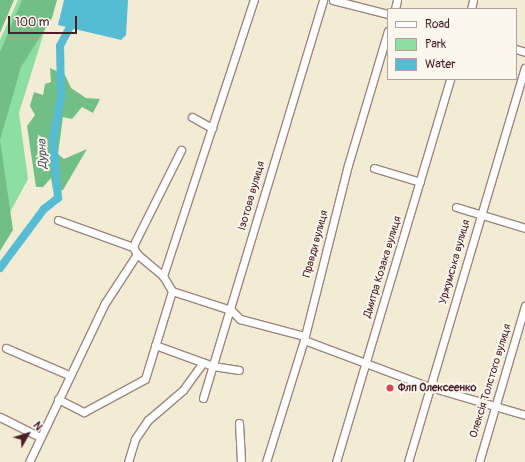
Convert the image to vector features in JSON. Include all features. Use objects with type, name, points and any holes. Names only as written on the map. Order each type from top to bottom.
[{"type":"street","points":[[163,276],[254,0]]},
{"type":"street","name":"Ізотова вулиця","points":[[203,398],[231,310],[323,0]]},
{"type":"street","points":[[333,0],[387,14]]},
{"type":"street","name":"Правди вулиця","points":[[266,462],[304,338],[387,35]]},
{"type":"street","name":"Уржумська вулиця","points":[[408,462],[480,215],[525,68]]},
{"type":"street","name":"Дмитра Козака вулиця","points":[[336,462],[450,80]]},
{"type":"street","points":[[192,117],[212,128]]},
{"type":"street","points":[[133,248],[181,150]]},
{"type":"street","points":[[374,168],[420,182]]},
{"type":"street","points":[[456,208],[525,228]]},
{"type":"street","points":[[58,220],[133,248],[163,276],[172,291],[231,310],[240,319],[304,338],[365,365],[430,387],[525,415]]},
{"type":"street","points":[[29,462],[69,375],[118,280],[138,254]]},
{"type":"street","points":[[58,399],[84,412],[145,379],[172,291]]},
{"type":"street","name":"Олексія Толстого вулиця","points":[[479,462],[525,306]]},
{"type":"street","points":[[155,345],[213,366],[239,370]]},
{"type":"street","points":[[6,348],[69,375]]},
{"type":"street","points":[[128,462],[136,439],[148,420],[183,390],[203,362]]},
{"type":"street","points":[[0,417],[40,437]]},
{"type":"street","points":[[239,423],[240,462]]},
{"type":"green space","points":[[0,0],[14,0],[0,33]]},
{"type":"green space","points":[[18,0],[54,0],[19,113],[28,179],[0,231],[0,40]]},
{"type":"green space","points":[[22,0],[57,0],[52,18],[21,67],[0,140],[0,52]]},
{"type":"green space","points":[[50,68],[65,75],[71,88],[86,98],[100,99],[93,113],[82,107],[72,119],[63,117],[58,154],[64,159],[87,149],[63,190],[53,190],[51,178],[43,187],[36,187],[27,126],[35,115],[30,106],[34,92],[43,95],[45,84],[51,82]]},
{"type":"green space","points":[[0,140],[13,230],[0,251]]},
{"type":"water","points":[[64,0],[128,0],[126,35],[121,40],[58,25]]},
{"type":"waterway","name":"Дурна","points":[[0,268],[44,209],[58,198],[53,140],[61,97],[60,46],[84,0]]},
{"type":"place","name":"Флп Олексеенко","points":[[390,388]]}]
